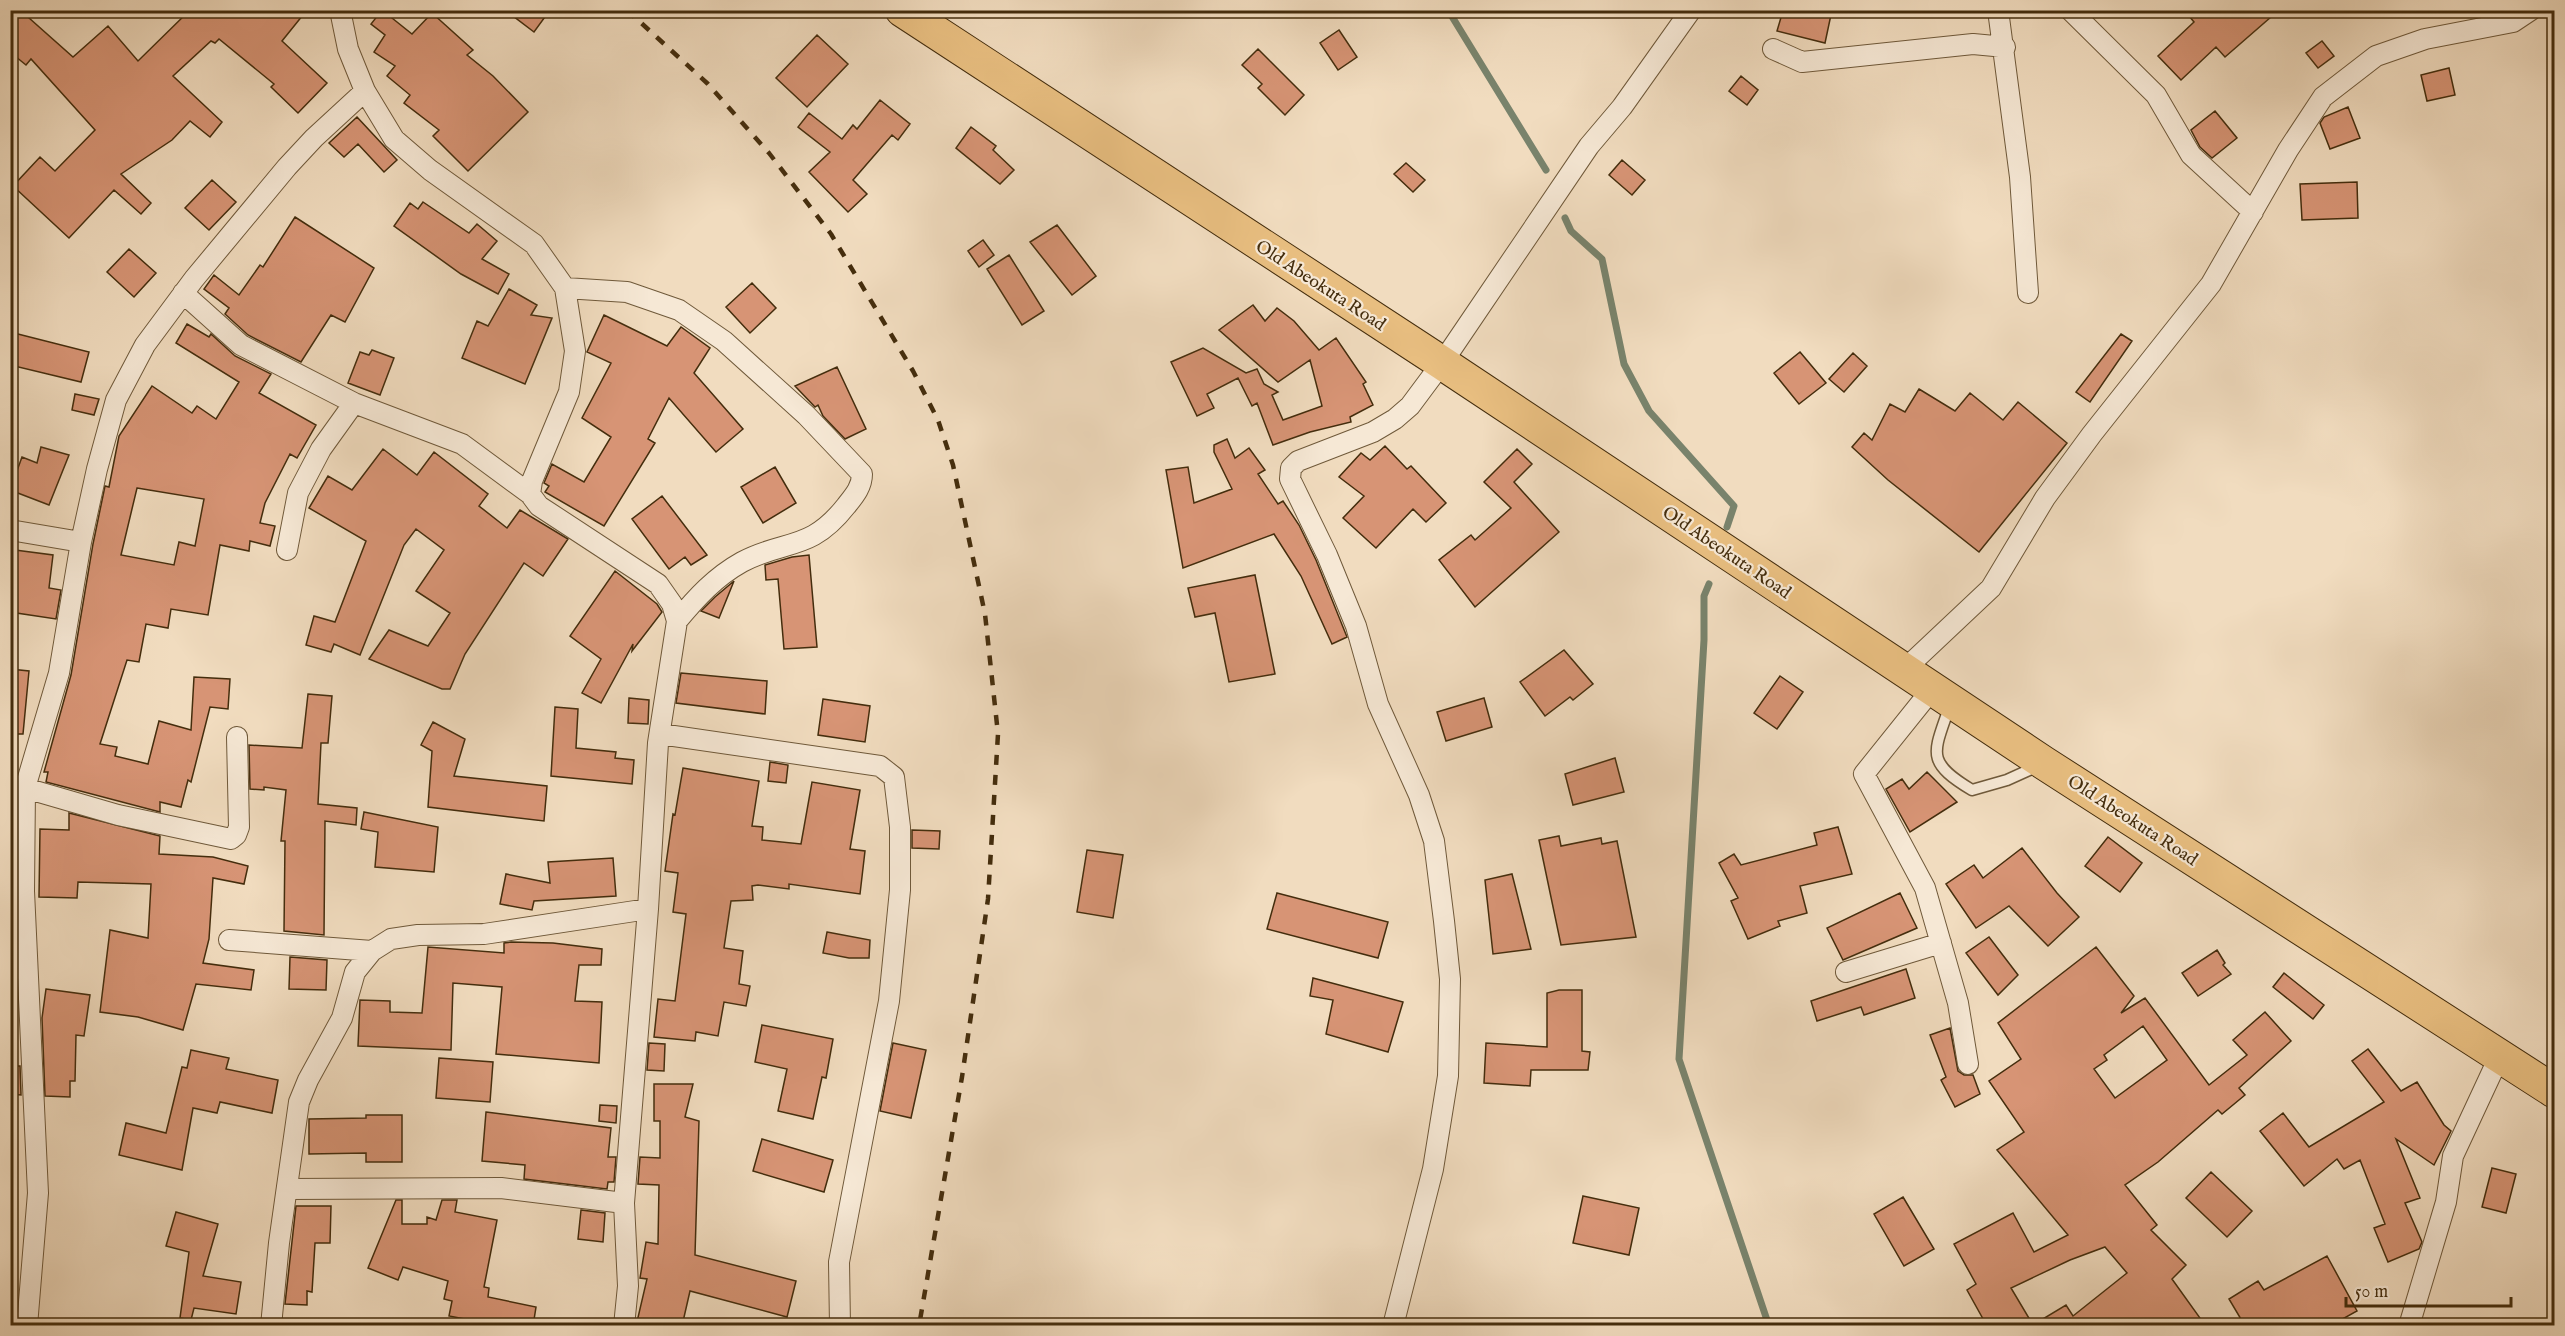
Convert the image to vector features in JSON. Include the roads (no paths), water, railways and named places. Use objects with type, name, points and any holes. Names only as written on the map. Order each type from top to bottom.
[{"type":"highway","name":"Old Abeokuta Road","points":[[902,10],[1442,363],[2044,763],[2554,1091]]},
{"type":"street","points":[[340,10],[348,49],[365,91],[394,139],[430,170],[534,244],[565,288],[575,351],[569,392],[532,481],[530,494]]},
{"type":"street","points":[[1393,1326],[1433,1168],[1448,1076],[1450,979],[1443,910],[1434,841],[1419,795],[1378,704],[1356,626],[1327,555],[1290,479],[1292,468],[1298,461],[1373,432],[1395,419],[1410,406],[1442,363],[1590,146],[1622,107],[1691,10]]},
{"type":"street","points":[[1998,10],[2005,47],[2020,177],[2028,293]]},
{"type":"street","points":[[2070,10],[2156,95],[2191,156],[2253,212]]},
{"type":"street","points":[[1905,669],[1991,588],[2045,498],[2092,434],[2211,284],[2323,97],[2376,56],[2425,39],[2513,22],[2531,10]]},
{"type":"street","points":[[1773,49],[1802,62],[1973,44],[2005,47]]},
{"type":"street","points":[[27,1326],[38,1194],[17,891],[26,788],[58,673],[81,542],[116,400],[145,345],[183,293],[293,160],[365,91]]},
{"type":"street","points":[[565,288],[627,292],[679,310],[724,341],[806,415],[861,474],[862,483],[825,530],[801,543],[743,562],[724,573],[700,593],[677,621]]},
{"type":"street","points":[[183,293],[242,345],[354,404],[462,444],[530,494],[539,506],[658,584],[672,604],[677,621],[660,734],[624,1203],[628,1286],[624,1326]]},
{"type":"street","points":[[287,550],[298,493],[321,449],[354,404]]},
{"type":"street","points":[[10,530],[81,542]]},
{"type":"street","points":[[1942,694],[1864,774],[1925,888],[1958,1003],[1968,1064]]},
{"type":"street","points":[[660,734],[880,765],[894,777],[900,827],[900,890],[891,979],[839,1262],[840,1326]]},
{"type":"street","points":[[26,788],[118,815],[231,839],[236,835],[239,827],[237,737]]},
{"type":"street","points":[[271,1326],[279,1243],[299,1102],[308,1080],[342,1018],[355,972],[372,951],[391,939],[418,934],[484,934],[648,909]]},
{"type":"street","points":[[229,940],[372,951]]},
{"type":"street","points":[[1846,972],[1941,943]]},
{"type":"street","points":[[2409,1326],[2446,1202],[2453,1156],[2500,1055]]},
{"type":"street","points":[[288,1190],[501,1188],[624,1203]]},
{"type":"lane","points":[[1942,694],[1935,754],[1939,767],[1955,780],[1972,790],[2007,780],[2044,763]]},
{"type":"waterway","points":[[1448,10],[1546,170]]},
{"type":"waterway","points":[[1565,218],[1571,231],[1602,259],[1624,364],[1649,411],[1734,506],[1727,527]]},
{"type":"waterway","points":[[1709,584],[1704,596],[1704,640],[1679,1059],[1769,1326]]},
{"type":"railway","points":[[627,10],[708,84],[769,153],[831,234],[913,371],[938,420],[953,465],[985,614],[998,734],[988,899],[962,1077],[919,1326]]}]
